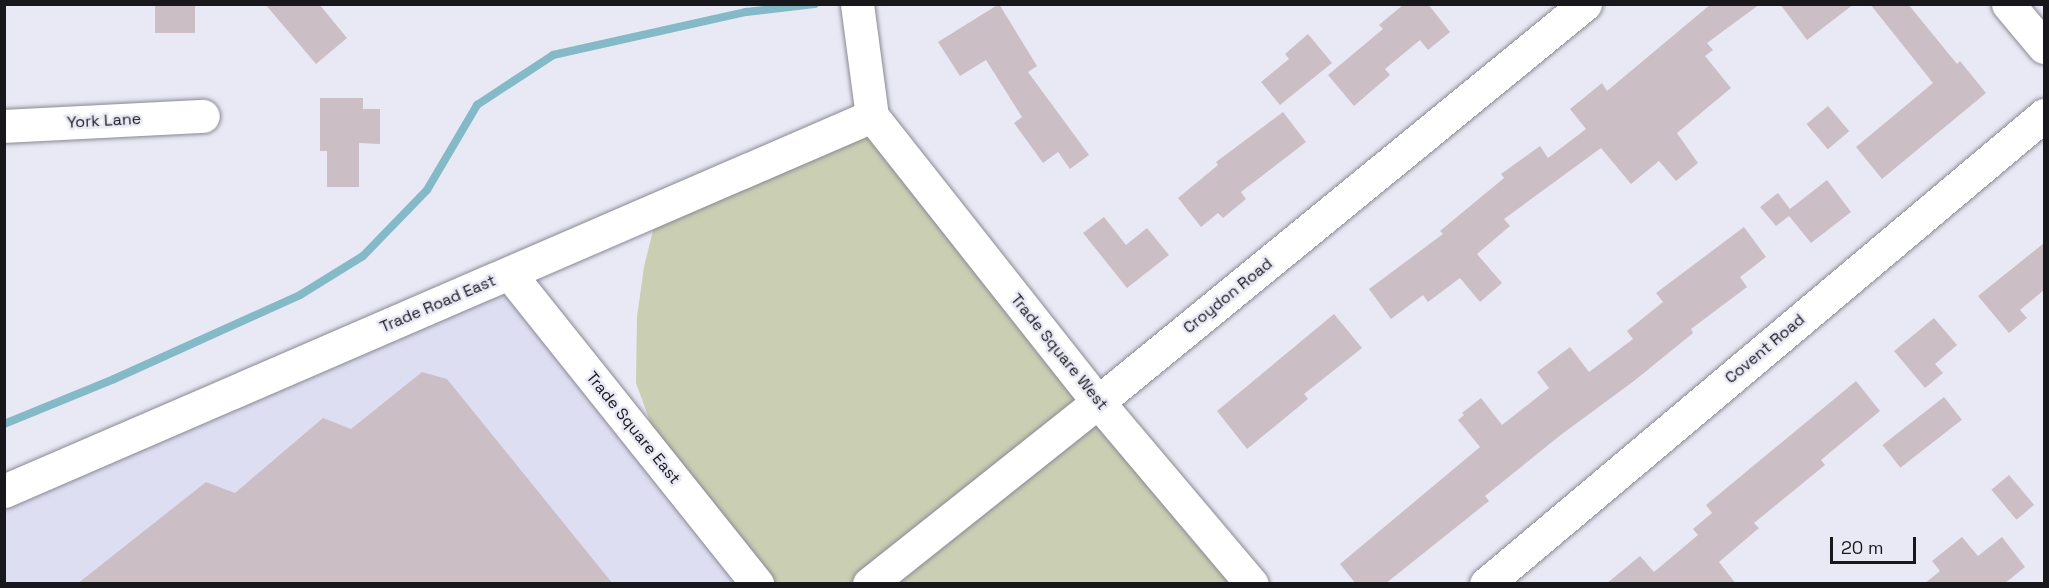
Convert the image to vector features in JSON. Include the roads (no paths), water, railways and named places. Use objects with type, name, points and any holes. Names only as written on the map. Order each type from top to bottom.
[{"type":"street","points":[[857,4],[872,116]]},
{"type":"street","name":"Croydon Road","points":[[869,584],[1098,402],[1585,4]]},
{"type":"street","points":[[2008,4],[2044,47]]},
{"type":"street","name":"Covent Road","points":[[1486,584],[2044,115]]},
{"type":"street","name":"York Lane","points":[[4,126],[203,116]]},
{"type":"street","name":"Trade Road East","points":[[4,491],[872,116]]},
{"type":"street","name":"Trade Square West","points":[[872,116],[1098,402],[1252,584]]},
{"type":"street","name":"Trade Square East","points":[[508,273],[757,584]]},
{"type":"waterway","points":[[4,424],[114,379],[300,295],[363,256],[427,190],[477,105],[553,55],[746,12],[815,4]]}]
